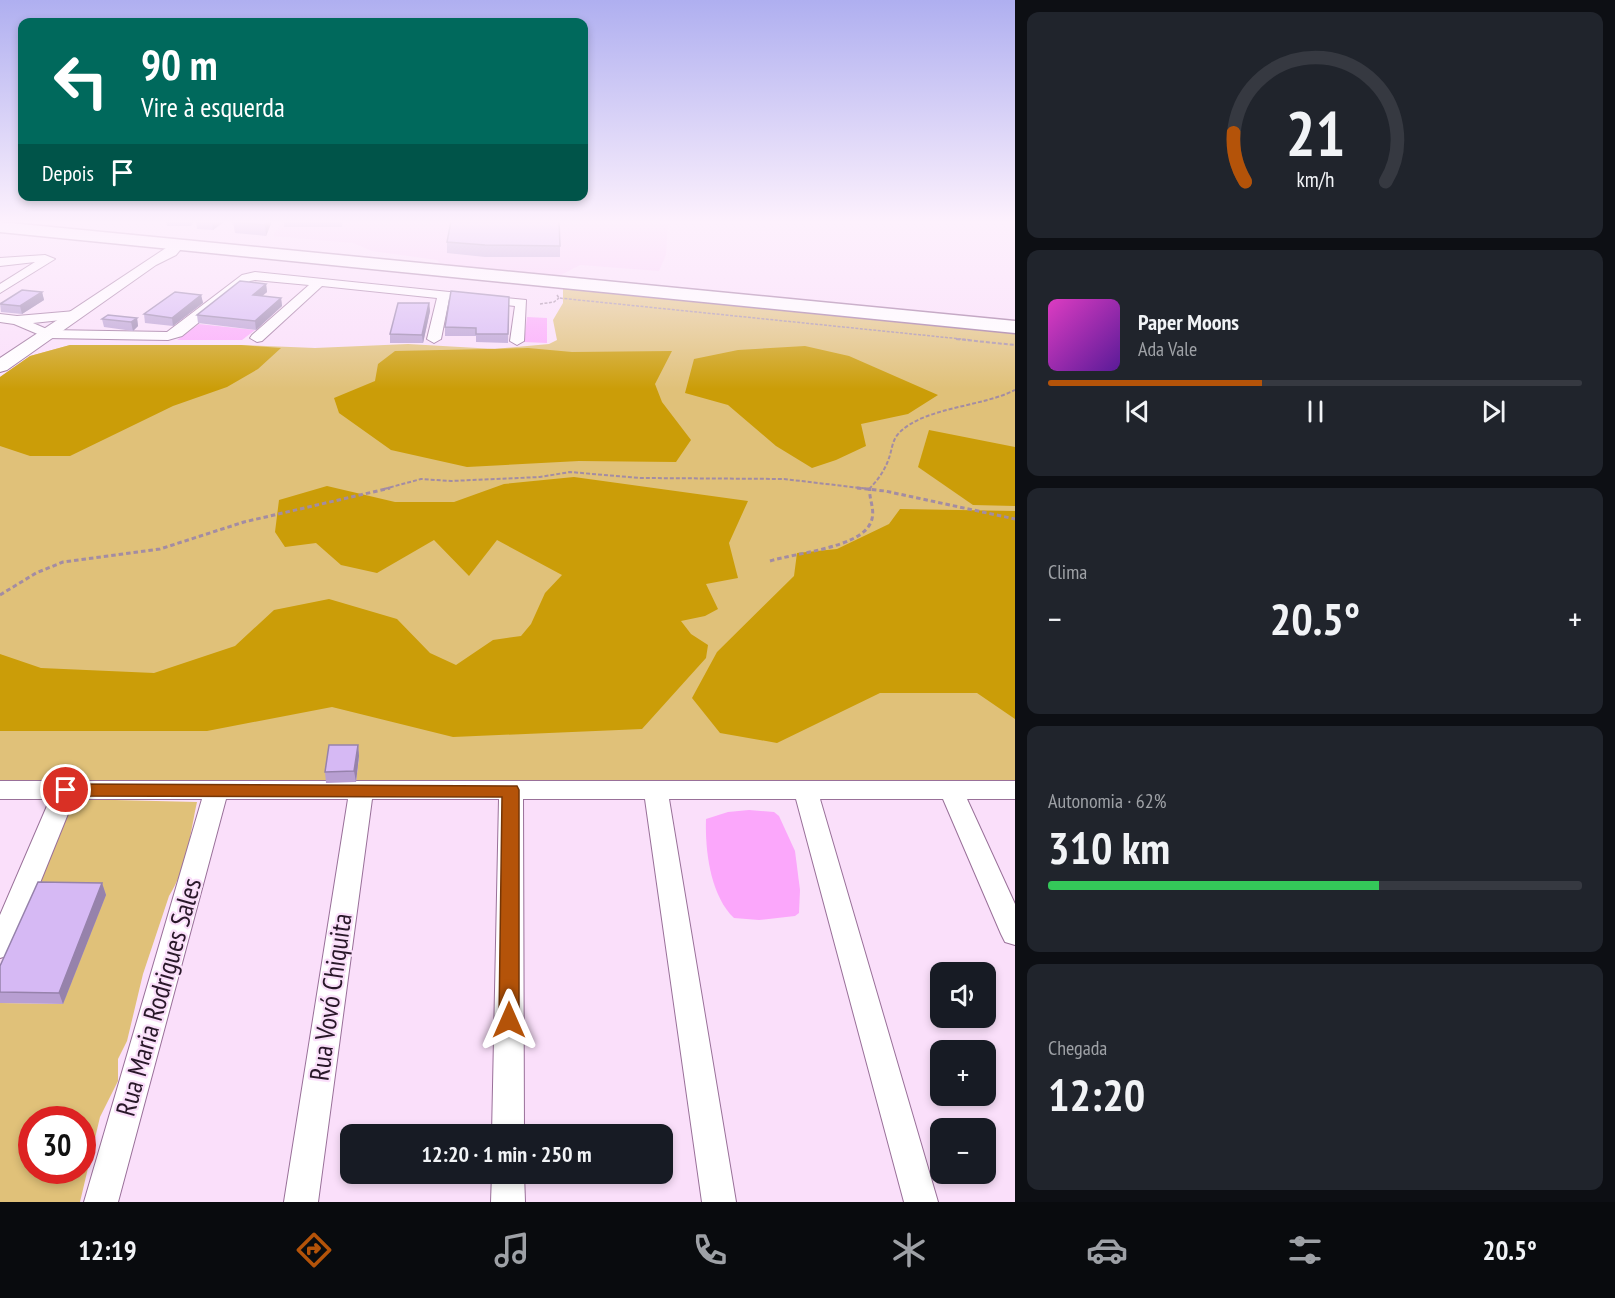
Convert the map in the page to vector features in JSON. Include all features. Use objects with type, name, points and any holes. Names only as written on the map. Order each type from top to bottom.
[{"type":"highway","points":[[507,277],[1015,327]]},
{"type":"main road","points":[[0,366],[129,277]]},
{"type":"street","points":[[0,289],[19,277]]},
{"type":"street","points":[[17,320],[47,334],[168,336],[177,333],[248,277]]},
{"type":"street","points":[[249,277],[321,282],[522,303],[517,341]]},
{"type":"street","points":[[256,338],[321,282]]},
{"type":"street","points":[[434,339],[444,296]]},
{"type":"street","points":[[0,318],[17,320],[75,315]]},
{"type":"street","points":[[0,790],[361,792],[1015,790]]},
{"type":"street","points":[[0,947],[66,790]]},
{"type":"street","points":[[508,1124],[511,790]]},
{"type":"street","points":[[951,790],[1015,934]]},
{"type":"street","name":"Rua Maria Rodrigues Sales","points":[[101,1202],[216,791]]},
{"type":"street","points":[[656,791],[719,1202]]},
{"type":"street","points":[[806,791],[921,1202]]},
{"type":"street","name":"Rua Vovó Chiquita","points":[[301,1202],[361,792]]},
{"type":"street","points":[[508,1184],[508,1202]]},
{"type":"path","points":[[556,291],[559,298]]},
{"type":"path","points":[[540,304],[559,298],[1015,345]]},
{"type":"path","points":[[869,489],[875,484],[889,459],[895,436],[903,428],[940,413],[992,400],[1015,390]]},
{"type":"path","points":[[0,595],[36,573],[63,562],[160,549],[244,522],[340,501],[421,479],[451,482],[498,477],[540,477],[570,472],[640,478],[784,479],[910,495],[924,501],[1015,519]]},
{"type":"path","points":[[770,561],[786,554],[844,542],[868,532],[874,522],[875,510],[869,489]]},
{"type":"shaded area","points":[[563,286],[1015,331],[1015,781],[356,782],[359,757],[326,783],[0,780],[0,377],[30,356],[70,345],[241,345],[315,348],[408,344],[495,349],[549,344],[557,340],[553,320],[563,303]]},
{"type":"shaded area","points":[[527,317],[547,318],[547,343],[524,342]]},
{"type":"shaded area","points":[[199,324],[255,330],[242,340],[177,340]]},
{"type":"shaded area","points":[[70,345],[241,345],[281,348],[258,369],[227,387],[173,406],[70,456],[30,456],[0,446],[0,377],[30,356]]},
{"type":"shaded area","points":[[805,346],[849,356],[938,395],[908,414],[861,424],[866,446],[812,468],[776,446],[728,405],[685,393],[694,359],[738,350]]},
{"type":"shaded area","points":[[528,348],[572,352],[672,351],[655,384],[662,402],[691,440],[676,462],[579,461],[467,467],[391,450],[339,413],[334,398],[375,381],[378,364],[395,351]]},
{"type":"shaded area","points":[[929,430],[1015,447],[1015,506],[973,505],[918,467]]},
{"type":"shaded area","points":[[574,477],[748,501],[729,543],[738,578],[706,584],[718,609],[705,616],[681,621],[691,634],[708,645],[706,658],[642,729],[453,737],[332,707],[207,731],[0,731],[0,654],[41,668],[154,673],[235,646],[274,610],[329,599],[397,619],[430,653],[456,665],[493,640],[521,636],[531,624],[545,593],[562,575],[497,540],[469,576],[434,540],[377,573],[341,565],[316,543],[285,547],[275,532],[279,500],[327,486],[395,502],[454,502],[504,484]]},
{"type":"shaded area","points":[[900,509],[1015,511],[1015,719],[977,693],[880,693],[777,743],[720,733],[692,698],[717,652],[794,576],[797,553],[837,549],[889,524]]},
{"type":"shaded area","points":[[74,799],[197,802],[184,862],[169,896],[143,974],[127,1041],[118,1059],[118,1081],[100,1117],[96,1134],[96,1106],[18,1106],[18,1184],[84,1184],[80,1202],[0,1202],[0,1003],[63,1004],[36,890]]},
{"type":"shaded area","points":[[749,810],[774,812],[779,816],[795,851],[800,890],[799,913],[795,916],[759,920],[734,918],[719,897],[708,858],[706,819],[728,812]]},
{"type":"building","points":[[240,281],[266,284],[253,295],[281,298],[255,321],[197,315]]},
{"type":"building","points":[[22,290],[42,292],[20,306],[0,304]]},
{"type":"building","points":[[451,291],[509,297],[508,334],[476,334],[476,328],[445,327]]},
{"type":"building","points":[[175,292],[201,295],[172,318],[144,314]]},
{"type":"building","points":[[398,303],[429,303],[422,335],[390,334]]},
{"type":"building","points":[[108,315],[137,318],[131,322],[102,319]]},
{"type":"building","points":[[329,745],[358,745],[354,771],[325,772]]},
{"type":"building","points":[[38,882],[102,883],[59,993],[0,992],[0,966]]},
{"type":"route","points":[[66,790],[361,792],[511,790],[509,1020]]}]
